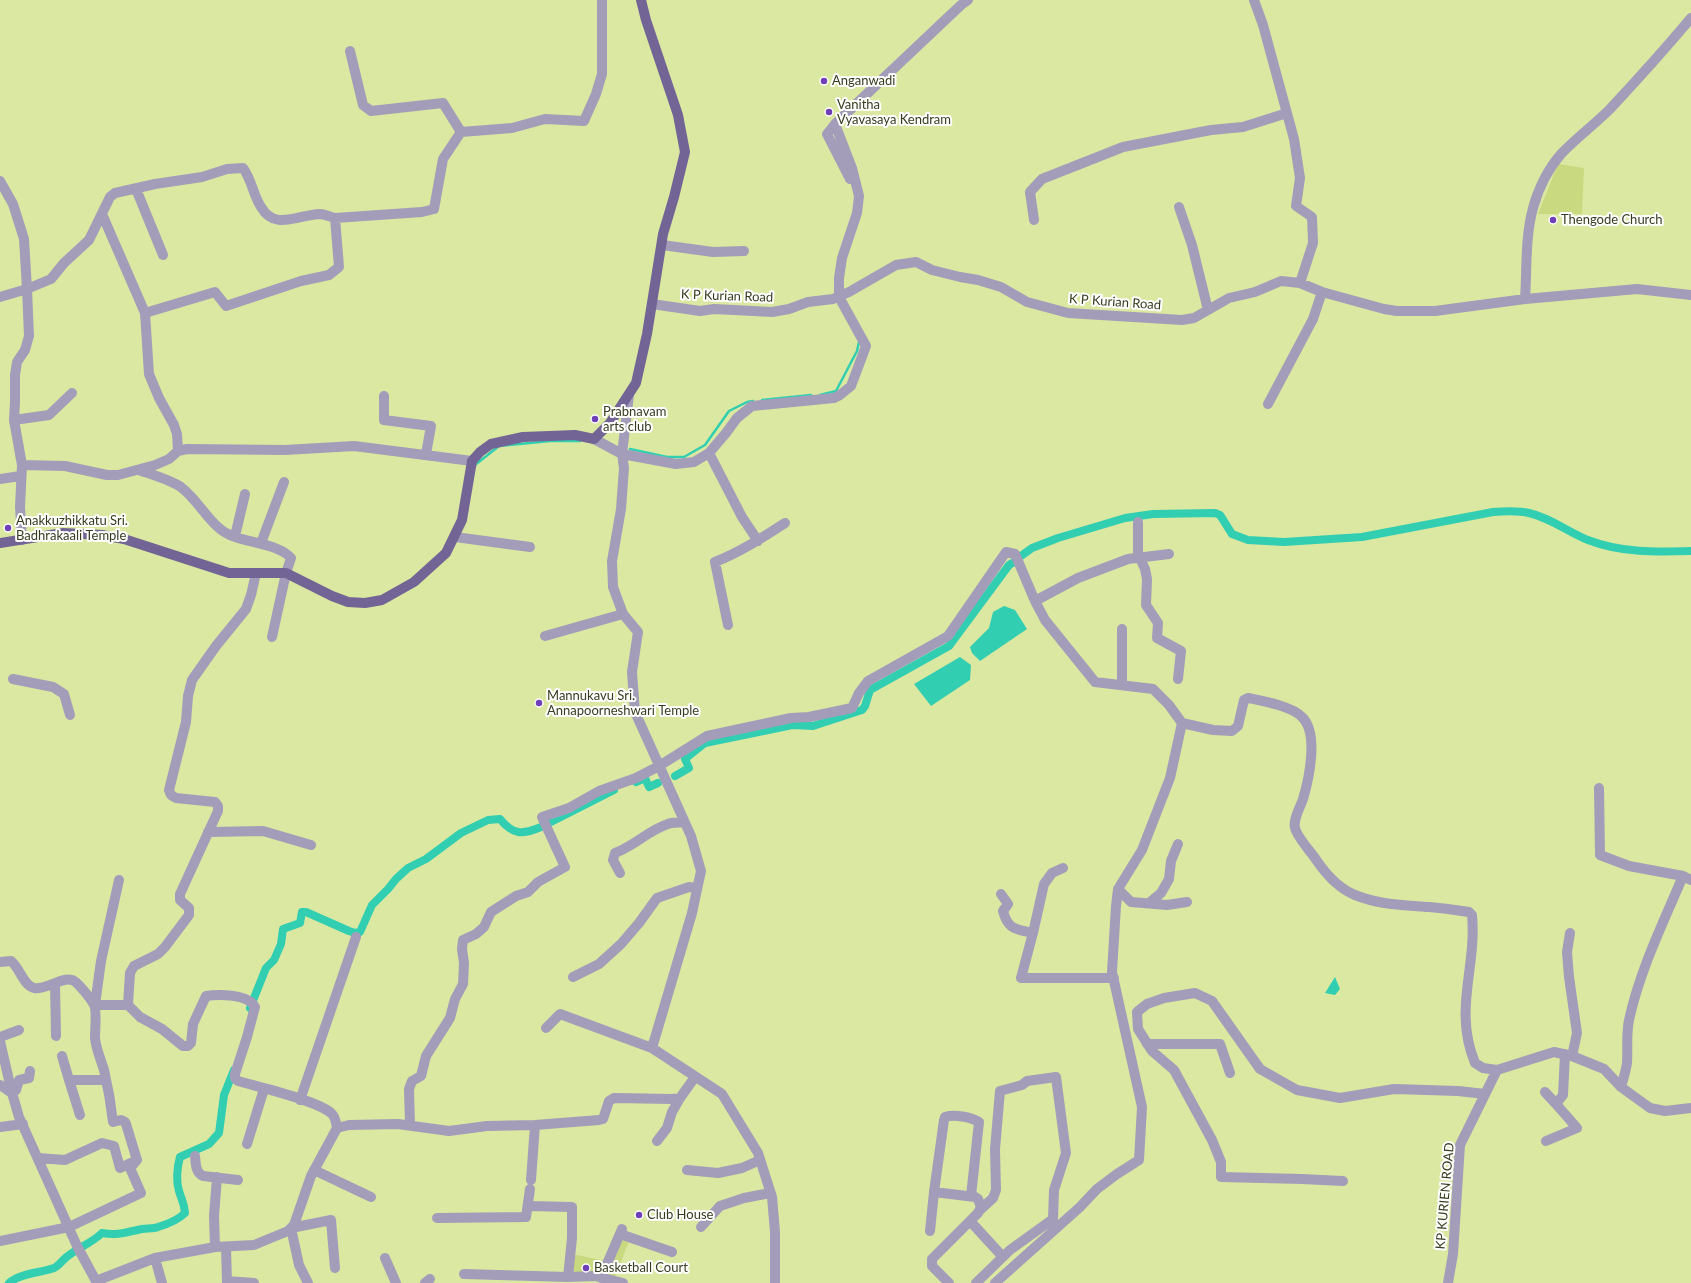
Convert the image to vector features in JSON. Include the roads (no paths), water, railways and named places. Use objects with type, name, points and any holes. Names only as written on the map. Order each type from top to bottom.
[{"type":"main road","points":[[0,543],[63,533],[102,535],[124,539],[229,573],[286,573],[332,596],[348,602],[365,603],[382,600],[414,582],[440,560],[455,537],[462,520],[472,461],[480,452],[491,444],[523,437],[575,435],[594,439],[610,423],[636,382],[652,304],[663,234],[674,198],[685,152],[678,115],[646,20],[641,0]]},
{"type":"street","points":[[461,132],[512,128],[545,119],[584,121],[596,94],[602,74],[602,0]]},
{"type":"street","points":[[594,439],[622,454],[680,464],[694,462],[709,453],[726,433],[736,418],[752,406],[834,398],[851,386],[866,346],[836,298],[842,258],[857,213],[859,196],[852,168],[835,124],[961,4],[968,0]]},
{"type":"street","points":[[1254,0],[1263,25],[1294,139],[1300,178],[1296,206],[1312,217],[1313,243],[1300,283]]},
{"type":"street","points":[[1525,299],[1529,231],[1533,209],[1540,189],[1553,164],[1561,154],[1608,110],[1642,75],[1691,18]]},
{"type":"street","points":[[350,51],[363,104],[371,111],[443,103],[461,132]]},
{"type":"street","points":[[1034,220],[1030,192],[1042,179],[1123,147],[1211,130],[1243,127],[1287,114]]},
{"type":"street","points":[[0,297],[27,289],[51,279],[64,263],[89,240],[110,197],[116,193],[136,188],[202,177],[227,169],[243,168],[249,176],[260,207],[270,219],[279,221],[321,214],[335,218],[422,212],[434,209],[443,159],[461,132]]},
{"type":"street","points":[[0,181],[13,204],[24,239],[29,336],[25,350],[17,362],[14,420],[22,464],[20,476],[22,540]]},
{"type":"street","points":[[136,188],[163,255]]},
{"type":"street","points":[[1179,207],[1192,245],[1208,310]]},
{"type":"street","points":[[102,214],[145,313],[149,374],[159,398],[174,425],[177,434],[178,451]]},
{"type":"street","points":[[145,313],[215,292],[226,306],[301,281],[329,275],[339,267],[335,218]]},
{"type":"street","points":[[662,245],[713,252],[744,251]]},
{"type":"street","name":"K P Kurian Road","points":[[652,304],[700,311],[714,309],[772,312],[789,309],[808,302],[836,298],[896,265],[916,262],[932,270],[960,278],[978,280],[1001,287],[1027,302],[1068,313],[1182,320],[1194,318],[1229,298],[1255,292],[1281,281],[1300,283],[1322,292],[1384,309],[1397,311],[1435,311],[1525,299],[1637,289],[1691,295]]},
{"type":"street","points":[[1268,404],[1313,319],[1322,292]]},
{"type":"street","points":[[14,420],[49,415],[72,393]]},
{"type":"street","points":[[629,395],[622,454],[624,468],[621,510],[612,561],[613,587],[623,614],[638,632],[632,672],[635,712],[691,836],[701,871],[681,951],[652,1048]]},
{"type":"street","points":[[384,396],[384,420],[430,426],[426,454]]},
{"type":"street","points":[[22,464],[65,466],[118,476],[169,459],[178,451],[187,449],[285,450],[354,446],[472,461]]},
{"type":"street","points":[[709,453],[742,517],[758,541]]},
{"type":"street","points":[[139,470],[181,487],[220,528],[228,534],[261,543],[288,554],[291,558],[286,573],[272,638]]},
{"type":"street","points":[[0,479],[20,476]]},
{"type":"street","points":[[261,543],[284,482]]},
{"type":"street","points":[[235,536],[246,494]]},
{"type":"street","points":[[1138,522],[1138,554],[1141,558],[1147,578],[1146,605],[1158,623],[1157,638],[1181,651],[1178,679]]},
{"type":"street","points":[[728,625],[715,562],[758,541],[785,524]]},
{"type":"street","points":[[455,537],[530,547]]},
{"type":"street","points":[[410,1125],[409,1089],[412,1081],[421,1076],[426,1056],[450,1018],[455,999],[463,984],[463,940],[476,934],[484,927],[490,912],[516,896],[528,892],[538,882],[565,867],[542,817],[569,808],[599,791],[660,769],[707,736],[791,718],[809,717],[852,708],[859,693],[868,681],[948,636],[1006,552],[1015,554],[1034,601],[1045,620],[1095,682],[1122,684],[1153,689],[1169,705],[1182,723],[1218,731],[1232,731],[1237,727],[1244,700],[1248,698],[1282,707],[1302,716],[1309,730],[1311,763],[1303,800],[1295,820],[1296,830],[1325,873],[1347,891],[1355,895],[1392,905],[1469,912],[1472,915],[1471,951],[1465,999],[1465,1023],[1475,1063],[1483,1068],[1497,1070],[1554,1052],[1569,1055],[1604,1069],[1621,1087],[1650,1108],[1665,1110],[1691,1108]]},
{"type":"street","points":[[1034,601],[1078,578],[1128,559],[1169,554]]},
{"type":"street","points":[[128,1005],[130,973],[134,966],[158,954],[189,915],[189,908],[180,900],[180,894],[218,811],[218,806],[215,802],[176,798],[171,795],[169,790],[186,722],[188,696],[192,680],[216,646],[246,609],[252,595],[256,573]]},
{"type":"street","points":[[544,636],[623,614]]},
{"type":"street","points":[[1122,629],[1122,684]]},
{"type":"street","points":[[13,679],[53,687],[64,694],[70,715]]},
{"type":"street","points":[[995,1283],[1080,1207],[1097,1189],[1139,1160],[1142,1107],[1112,972],[1118,889],[1142,850],[1167,785],[1182,723]]},
{"type":"street","points":[[1599,788],[1600,855],[1629,866],[1687,878],[1659,932],[1638,986],[1627,1031],[1627,1064],[1621,1087]]},
{"type":"street","points":[[620,873],[613,860],[615,853],[626,849],[645,835],[669,824],[684,822]]},
{"type":"street","points":[[208,832],[263,831],[311,845]]},
{"type":"street","points":[[1149,903],[1161,893],[1169,879],[1170,861],[1178,844]]},
{"type":"street","points":[[1063,868],[1052,873],[1044,884],[1021,978],[1114,978]]},
{"type":"street","points":[[119,880],[101,961],[95,1005],[95,1040],[106,1080],[113,1122],[121,1120],[125,1122],[137,1160]]},
{"type":"street","points":[[574,976],[599,964],[621,944],[639,923],[657,898],[689,887],[697,888]]},
{"type":"street","points":[[1118,889],[1131,902],[1167,905],[1187,902]]},
{"type":"street","points":[[1001,894],[1008,904],[1003,911],[1006,922],[1014,929],[1033,933]]},
{"type":"street","points":[[1556,1104],[1563,1095],[1569,1055],[1577,1033],[1567,958],[1570,934]]},
{"type":"street","points":[[300,1100],[356,937]]},
{"type":"street","points":[[0,962],[10,961],[16,965],[24,982],[29,986],[40,988],[65,980],[72,980],[95,1005],[128,1005],[140,1017],[162,1029],[183,1046],[188,1046],[192,1043],[193,1024],[206,996],[230,995],[252,1002],[255,1007],[235,1078],[238,1081],[318,1105],[332,1114],[336,1120],[337,1128],[314,1170],[292,1228],[299,1265],[308,1283]]},
{"type":"street","points":[[55,984],[56,1036]]},
{"type":"street","points":[[1344,1182],[1302,1179],[1221,1177],[1222,1162],[1212,1140],[1174,1070],[1152,1051],[1138,1029],[1137,1012],[1147,1004],[1164,998],[1195,993],[1212,1002],[1260,1070],[1297,1090],[1340,1098],[1394,1089],[1458,1090],[1485,1094]]},
{"type":"street","points":[[546,1028],[560,1014],[652,1048],[722,1094],[758,1153],[770,1193],[775,1232],[775,1283]]},
{"type":"street","points":[[0,1037],[19,1030]]},
{"type":"street","points":[[0,1041],[12,1093],[23,1124],[78,1248],[96,1282],[155,1258],[215,1247],[254,1245],[292,1228],[330,1220],[336,1268]]},
{"type":"street","points":[[1147,1044],[1220,1044],[1230,1073]]},
{"type":"street","points":[[62,1056],[80,1115]]},
{"type":"street","name":"KP KURIEN ROAD","points":[[1448,1283],[1453,1254],[1460,1145],[1497,1070]]},
{"type":"street","points":[[12,1093],[16,1090],[19,1080],[29,1078],[30,1071]]},
{"type":"street","points":[[949,1283],[932,1266],[932,1259],[993,1198],[996,1190],[995,1149],[1000,1091],[1022,1085],[1027,1081],[1056,1076],[1066,1153],[1054,1190],[1053,1219],[1003,1257],[976,1283]]},
{"type":"street","points":[[657,1140],[667,1128],[672,1112],[695,1077]]},
{"type":"street","points":[[69,1080],[106,1080]]},
{"type":"street","points":[[0,1085],[12,1093]]},
{"type":"street","points":[[247,1144],[264,1089]]},
{"type":"street","points":[[1545,1092],[1577,1128],[1546,1141]]},
{"type":"street","points":[[337,1128],[349,1125],[410,1125],[449,1131],[488,1126],[535,1125],[598,1120],[603,1119],[609,1101],[614,1098],[680,1098]]},
{"type":"street","points":[[930,1231],[945,1117],[950,1116],[973,1119],[979,1122],[971,1196]]},
{"type":"street","points":[[0,1127],[23,1124]]},
{"type":"street","points":[[437,1218],[526,1217],[535,1125]]},
{"type":"street","points":[[38,1158],[65,1160],[106,1143],[114,1146],[120,1168],[137,1160]]},
{"type":"street","points":[[195,1156],[199,1174],[203,1176],[238,1180]]},
{"type":"street","points":[[0,1241],[69,1227],[141,1193],[130,1168],[137,1160]]},
{"type":"street","points":[[687,1170],[718,1173],[742,1168],[760,1160]]},
{"type":"street","points":[[314,1170],[371,1197]]},
{"type":"street","points":[[215,1247],[214,1216],[217,1177]]},
{"type":"street","points":[[934,1192],[975,1197],[978,1199],[981,1206],[980,1210]]},
{"type":"street","points":[[701,1227],[720,1206],[744,1198],[770,1193]]},
{"type":"street","points":[[528,1206],[572,1207],[572,1238],[568,1277]]},
{"type":"street","points":[[970,1221],[1003,1257]]},
{"type":"street","points":[[601,1278],[621,1231],[672,1252]]},
{"type":"street","points":[[226,1247],[227,1282],[254,1283]]},
{"type":"street","points":[[155,1258],[162,1283]]},
{"type":"street","points":[[385,1258],[396,1283]]},
{"type":"street","points":[[464,1274],[568,1277],[595,1276],[623,1283]]},
{"type":"water","points":[[1004,606],[1015,610],[1027,629],[980,661],[972,653],[970,647],[989,628],[993,612]]},
{"type":"water","points":[[960,657],[971,665],[970,680],[931,706],[914,684]]},
{"type":"water","points":[[1335,977],[1340,989],[1335,995],[1325,993]]},
{"type":"waterway","points":[[820,395],[836,391],[857,351],[859,342]]},
{"type":"waterway","points":[[762,400],[811,395]]},
{"type":"waterway","points":[[630,449],[667,457],[684,457],[705,445],[729,411],[747,402],[753,401]]},
{"type":"waterway","points":[[475,465],[499,446],[550,441],[580,441]]},
{"type":"waterway","points":[[1021,556],[1032,548],[1058,538],[1125,518],[1153,514],[1215,513],[1220,515],[1232,534],[1248,540],[1284,542],[1362,537],[1493,512],[1520,511],[1545,518],[1581,537],[1600,544],[1639,551],[1691,551]]},
{"type":"waterway","points":[[675,776],[689,768],[685,759],[705,743],[792,725],[813,726],[862,710],[865,706],[870,690],[949,646],[1009,565],[1014,562]]},
{"type":"waterway","points":[[636,782],[645,778],[649,787],[658,783]]},
{"type":"waterway","points":[[549,823],[614,790]]},
{"type":"waterway","points":[[250,1008],[266,968],[274,960],[281,944],[283,929],[300,923],[302,912],[306,912],[349,931],[355,933],[360,932],[372,905],[396,879],[408,868],[426,859],[461,833],[488,820],[500,819],[509,828],[518,832],[541,827]]},
{"type":"waterway","points":[[9,1283],[19,1277],[56,1267],[66,1257],[94,1240],[102,1233],[117,1234],[156,1228],[173,1222],[185,1213],[177,1183],[180,1157],[209,1144],[219,1133],[224,1095],[234,1070]]},
{"type":"place","name":"Anganwadi","points":[[824,81]]},
{"type":"place","name":"Vanitha Vyavasaya Kendram","points":[[829,112]]},
{"type":"place","name":"Thengode Church","points":[[1553,220]]},
{"type":"place","name":"Prabnavam arts club","points":[[595,419]]},
{"type":"place","name":"Anakkuzhikkatu Sri. Badhrakaali Temple","points":[[8,528]]},
{"type":"place","name":"Mannukavu Sri. Annapoorneshwari Temple","points":[[539,703]]},
{"type":"place","name":"Club House","points":[[639,1215]]},
{"type":"place","name":"Basketball Court","points":[[586,1268]]}]
